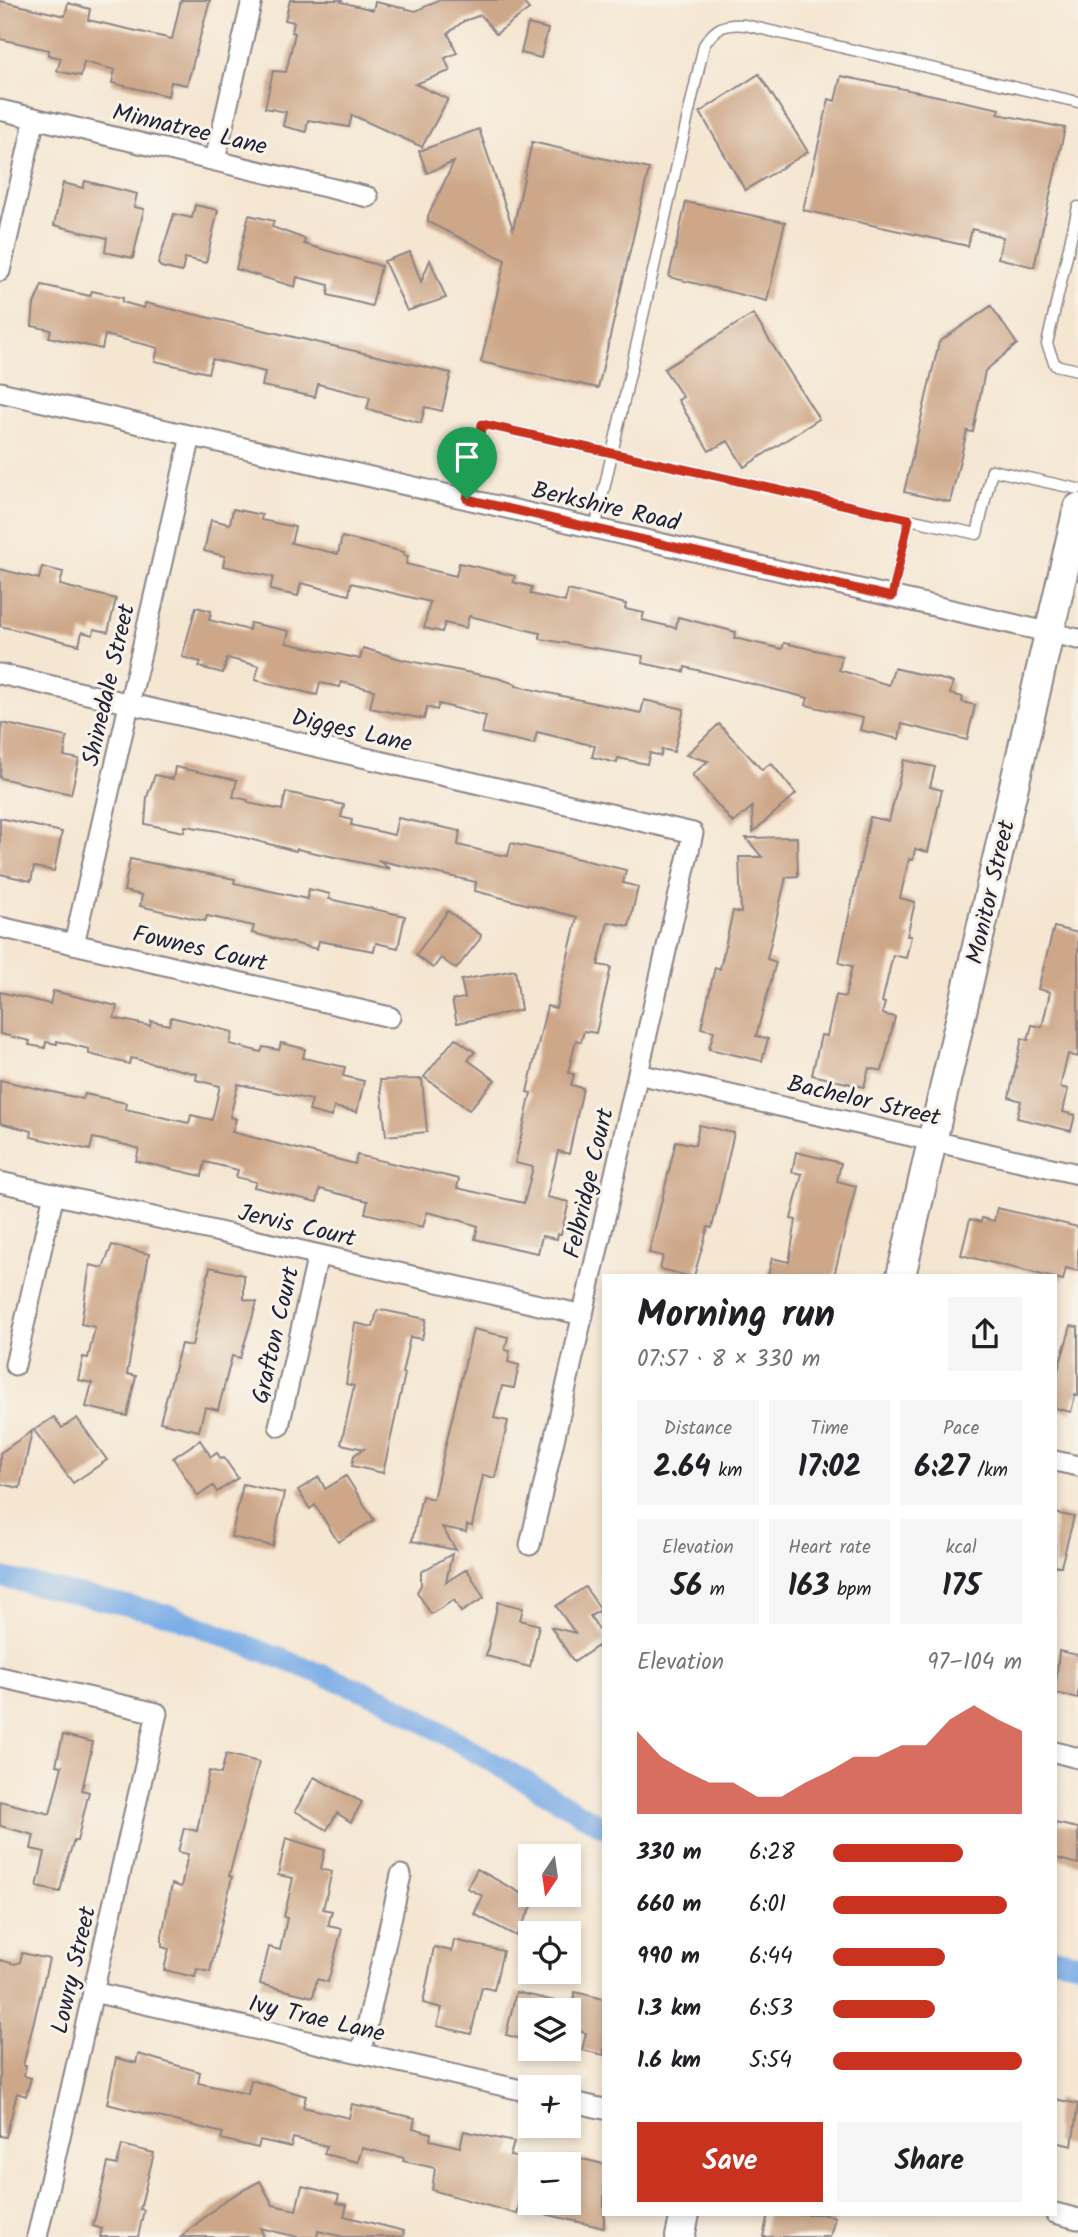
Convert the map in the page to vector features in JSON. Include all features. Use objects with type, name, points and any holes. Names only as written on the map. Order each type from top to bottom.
[{"type":"street","points":[[215,159],[252,0]]},
{"type":"street","name":"Minnatree Lane","points":[[0,110],[368,197]]},
{"type":"street","points":[[0,271],[35,118]]},
{"type":"street","name":"Berkshire Road","points":[[0,392],[1078,639]]},
{"type":"street","name":"Shinedale Street","points":[[74,944],[191,436]]},
{"type":"street","name":"Monitor Street","points":[[901,1274],[1078,508]]},
{"type":"street","name":"Digges Lane","points":[[0,674],[693,833]]},
{"type":"street","name":"Felbridge Court","points":[[530,1545],[693,833]]},
{"type":"street","name":"Fownes Court","points":[[0,927],[390,1017]]},
{"type":"street","name":"Bachelor Street","points":[[638,1074],[1078,1174]]},
{"type":"street","name":"Jervis Court","points":[[0,1182],[583,1315]]},
{"type":"street","points":[[15,1365],[54,1194]]},
{"type":"street","name":"Grafton Court","points":[[279,1426],[318,1255]]},
{"type":"street","points":[[1057,1461],[1078,1466]]},
{"type":"street","name":"Lowry Street","points":[[0,1677],[158,1713],[37,2237]]},
{"type":"street","points":[[1057,1753],[1078,1758]]},
{"type":"street","points":[[360,2053],[401,1875]]},
{"type":"street","name":"Ivy Trae Lane","points":[[93,1992],[518,2089]]},
{"type":"street","points":[[581,2104],[602,2109]]},
{"type":"street","points":[[1057,2213],[1078,2218]]},
{"type":"street","points":[[680,2237],[685,2216]]},
{"type":"lane","points":[[595,529],[704,45],[720,27],[731,24],[745,26],[1078,102]]},
{"type":"lane","points":[[1078,207],[1046,344],[1055,365],[1078,370]]},
{"type":"lane","points":[[467,499],[482,424],[977,534],[992,470],[1078,489]]},
{"type":"lane","points":[[892,597],[909,519]]},
{"type":"building","points":[[181,0],[210,0],[187,85],[171,82],[168,96],[112,83],[115,70],[84,62],[81,76],[57,71],[61,58],[48,55],[49,50],[0,39],[0,1],[65,16],[68,3],[90,9],[88,20],[172,39]]},
{"type":"building","points":[[290,0],[342,0],[341,2],[373,10],[375,2],[416,11],[439,0],[521,0],[529,9],[496,34],[481,15],[464,21],[448,33],[457,53],[445,58],[450,71],[415,84],[448,99],[422,147],[352,115],[349,127],[308,120],[306,132],[283,126],[286,112],[265,108],[273,71],[286,72],[295,33],[292,32],[294,22],[285,20]]},
{"type":"building","points":[[528,24],[548,29],[541,58],[521,53]]},
{"type":"building","points":[[759,74],[808,152],[745,190],[700,112]]},
{"type":"building","points":[[841,76],[1000,109],[998,114],[1065,128],[1034,267],[998,258],[1003,237],[972,229],[968,246],[803,210],[829,99],[835,101]]},
{"type":"building","points":[[479,129],[513,229],[532,142],[649,169],[598,388],[481,362],[505,260],[428,222],[428,216],[454,162],[427,173],[419,151]]},
{"type":"building","points":[[85,181],[137,194],[134,207],[144,209],[133,258],[105,252],[107,238],[54,225],[63,183],[83,188]]},
{"type":"building","points":[[686,202],[785,222],[767,301],[669,277]]},
{"type":"building","points":[[195,205],[218,210],[206,263],[185,258],[182,272],[161,267],[158,264],[174,214],[192,218]]},
{"type":"building","points":[[249,215],[274,221],[272,227],[305,239],[304,244],[381,266],[372,306],[328,295],[329,285],[297,277],[295,287],[236,269]]},
{"type":"building","points":[[410,252],[421,282],[430,260],[446,298],[407,311],[384,261]]},
{"type":"building","points":[[42,285],[90,296],[92,291],[123,298],[122,302],[144,308],[145,303],[451,373],[442,411],[425,407],[421,423],[367,409],[370,397],[318,384],[315,397],[262,386],[265,372],[212,359],[208,373],[155,361],[158,348],[105,335],[102,349],[49,337],[51,330],[32,326],[34,304]]},
{"type":"building","points":[[991,306],[1017,344],[985,371],[973,432],[967,431],[950,502],[904,492],[939,342]]},
{"type":"building","points":[[753,314],[819,419],[744,467],[728,441],[709,451],[678,400],[683,397],[664,369]]},
{"type":"building","points":[[233,509],[262,515],[261,520],[295,527],[291,543],[338,554],[342,537],[404,552],[403,555],[408,556],[406,564],[456,576],[459,563],[515,576],[513,582],[532,587],[530,594],[565,602],[568,590],[626,604],[625,609],[644,613],[642,620],[676,628],[678,617],[736,632],[734,638],[782,649],[784,643],[842,656],[839,670],[889,685],[894,668],[953,682],[950,694],[963,697],[962,702],[975,705],[967,740],[902,724],[899,739],[860,730],[863,718],[806,705],[808,698],[685,667],[684,672],[642,663],[643,656],[540,639],[540,633],[469,616],[466,628],[445,623],[442,632],[424,628],[430,602],[351,583],[349,595],[301,583],[298,596],[270,590],[273,577],[223,566],[225,556],[204,551],[211,520],[230,524]]},
{"type":"building","points":[[42,567],[63,572],[60,585],[116,599],[108,632],[94,629],[93,635],[82,632],[79,645],[0,626],[0,569],[39,579]]},
{"type":"building","points":[[196,607],[211,611],[209,620],[249,630],[250,623],[289,631],[286,643],[360,659],[363,648],[404,660],[497,678],[516,686],[641,713],[644,700],[684,709],[674,752],[662,749],[661,756],[650,753],[647,764],[618,758],[617,763],[592,757],[595,746],[537,732],[534,744],[482,733],[486,716],[439,704],[437,710],[427,707],[424,719],[370,708],[374,690],[341,682],[340,687],[320,683],[317,695],[255,680],[259,666],[227,658],[223,673],[199,667],[201,662],[182,657]]},
{"type":"building","points":[[2,723],[67,737],[64,756],[79,759],[71,794],[0,778]]},
{"type":"building","points":[[719,724],[762,770],[771,763],[796,794],[753,832],[752,807],[733,823],[692,775],[708,761],[686,755]]},
{"type":"building","points":[[904,760],[935,767],[930,787],[942,790],[928,852],[915,849],[913,860],[909,859],[900,898],[915,902],[907,936],[911,936],[906,958],[893,955],[882,1002],[885,1003],[882,1014],[895,1017],[882,1071],[869,1068],[864,1087],[812,1075],[821,1035],[827,1036],[836,995],[845,997],[852,966],[839,963],[870,817],[889,821]]},
{"type":"building","points":[[175,767],[237,780],[233,797],[248,800],[248,803],[282,810],[286,792],[344,805],[341,817],[352,820],[351,825],[394,835],[398,818],[460,831],[458,845],[496,854],[508,856],[511,843],[626,870],[623,883],[638,887],[629,926],[608,922],[598,965],[611,967],[596,1033],[584,1031],[581,1042],[576,1040],[568,1073],[574,1074],[571,1085],[583,1088],[569,1154],[558,1151],[547,1197],[569,1202],[561,1234],[558,1234],[557,1239],[542,1236],[538,1253],[504,1246],[475,1239],[478,1226],[427,1212],[423,1227],[365,1213],[368,1201],[320,1189],[317,1202],[254,1187],[256,1182],[236,1177],[238,1170],[205,1162],[202,1176],[136,1161],[139,1149],[126,1145],[93,1138],[90,1150],[31,1137],[32,1131],[0,1123],[0,1080],[83,1099],[85,1094],[126,1103],[125,1109],[189,1123],[191,1115],[212,1120],[220,1086],[196,1080],[197,1074],[131,1058],[129,1064],[89,1054],[89,1049],[57,1041],[57,1044],[46,1042],[45,1048],[29,1045],[30,1041],[0,1034],[0,992],[50,1004],[53,991],[117,1006],[114,1018],[150,1026],[151,1021],[169,1025],[171,1017],[233,1032],[230,1044],[261,1052],[263,1047],[279,1050],[281,1043],[305,1049],[303,1058],[345,1067],[343,1076],[364,1081],[357,1112],[334,1107],[332,1117],[309,1111],[312,1100],[238,1084],[230,1117],[236,1119],[232,1132],[355,1164],[357,1155],[459,1179],[457,1188],[524,1203],[533,1167],[515,1163],[531,1093],[527,1092],[547,1006],[556,1008],[577,917],[475,891],[476,882],[377,860],[390,869],[297,849],[296,851],[218,831],[185,826],[184,832],[145,824],[147,797],[155,775],[173,779]]},
{"type":"building","points":[[0,818],[62,832],[54,871],[34,867],[31,881],[0,874]]},
{"type":"building","points":[[797,837],[798,876],[786,877],[767,959],[776,962],[756,1036],[768,1039],[762,1061],[709,1049],[714,1031],[701,1028],[715,967],[720,969],[733,911],[741,913],[739,857],[762,857],[746,838]]},
{"type":"building","points":[[130,859],[235,879],[234,883],[307,899],[309,889],[330,894],[329,899],[405,916],[398,948],[376,943],[374,951],[319,941],[317,949],[252,933],[254,926],[207,916],[205,921],[140,906],[142,895],[124,891]]},
{"type":"building","points":[[448,911],[481,935],[480,939],[456,969],[441,958],[433,968],[416,955]]},
{"type":"building","points":[[1054,927],[1078,933],[1078,1057],[1068,1054],[1060,1087],[1068,1089],[1063,1112],[1075,1115],[1071,1131],[1017,1118],[1021,1101],[1009,1097],[1022,1038],[1028,1040],[1032,1025],[1042,1027],[1050,992],[1038,989]]},
{"type":"building","points":[[515,970],[521,1010],[457,1023],[452,1000],[465,998],[461,980]]},
{"type":"building","points":[[455,1038],[475,1052],[468,1060],[495,1080],[469,1110],[424,1077]]},
{"type":"building","points":[[422,1079],[427,1132],[386,1136],[380,1080]]},
{"type":"building","points":[[699,1125],[734,1133],[712,1228],[708,1227],[695,1274],[681,1274],[660,1269],[663,1256],[649,1253],[676,1141],[695,1145]]},
{"type":"building","points":[[796,1152],[841,1163],[837,1181],[856,1186],[834,1274],[768,1274],[772,1258],[789,1262],[796,1220],[791,1219],[802,1174],[792,1172]]},
{"type":"building","points":[[997,1208],[1078,1227],[1078,1271],[1066,1268],[1063,1280],[1057,1279],[1057,1274],[1039,1274],[961,1255],[970,1219],[994,1221]]},
{"type":"building","points":[[112,1245],[149,1254],[127,1374],[136,1376],[127,1416],[86,1407],[92,1383],[78,1380],[83,1357],[88,1358],[95,1327],[81,1324],[90,1265],[103,1268]]},
{"type":"building","points":[[210,1267],[244,1275],[244,1299],[257,1302],[240,1358],[232,1356],[218,1410],[205,1407],[199,1431],[160,1422],[181,1344],[192,1346]]},
{"type":"building","points":[[377,1311],[426,1319],[422,1339],[410,1337],[402,1373],[405,1374],[383,1473],[352,1466],[354,1455],[364,1449],[341,1444],[354,1386],[346,1384],[355,1323],[373,1327]]},
{"type":"building","points":[[1071,1326],[1078,1327],[1078,1396],[1075,1395],[1071,1412],[1057,1408],[1057,1373]]},
{"type":"building","points":[[473,1329],[508,1337],[505,1350],[510,1351],[508,1362],[519,1365],[514,1388],[502,1386],[494,1418],[508,1421],[495,1478],[483,1475],[472,1526],[467,1525],[466,1532],[442,1527],[456,1550],[412,1541],[422,1496],[433,1499]]},
{"type":"building","points":[[54,1417],[62,1428],[77,1418],[107,1460],[73,1483],[34,1430]]},
{"type":"building","points":[[32,1431],[20,1488],[0,1484],[0,1453]]},
{"type":"building","points":[[200,1440],[211,1457],[217,1453],[221,1459],[224,1458],[238,1478],[217,1492],[213,1486],[198,1496],[173,1458]]},
{"type":"building","points":[[346,1476],[374,1520],[338,1542],[315,1505],[310,1509],[298,1490],[319,1477],[325,1489]]},
{"type":"building","points":[[243,1484],[284,1493],[273,1546],[231,1537]]},
{"type":"building","points":[[1057,1513],[1074,1517],[1061,1566],[1057,1566]]},
{"type":"building","points":[[452,1554],[446,1582],[467,1569],[484,1598],[461,1612],[454,1600],[431,1614],[417,1592],[421,1585],[421,1572]]},
{"type":"building","points":[[585,1587],[601,1610],[590,1616],[602,1634],[602,1643],[574,1662],[551,1627],[575,1633],[556,1606]]},
{"type":"building","points":[[498,1602],[523,1608],[520,1620],[539,1625],[530,1667],[486,1656]]},
{"type":"building","points":[[1059,1651],[1078,1655],[1078,1698],[1057,1693]]},
{"type":"building","points":[[63,1735],[93,1742],[82,1790],[89,1792],[77,1841],[74,1841],[68,1858],[60,1892],[37,1887],[45,1852],[31,1849],[34,1835],[0,1826],[0,1801],[50,1814],[62,1766],[56,1765]]},
{"type":"building","points":[[226,1754],[259,1762],[229,1876],[232,1877],[210,1972],[197,1969],[195,1977],[164,1970],[169,1949],[162,1947],[162,1936],[172,1884],[181,1887],[188,1854],[178,1852],[184,1828],[197,1831],[209,1771],[221,1774]]},
{"type":"building","points":[[314,1777],[362,1802],[351,1822],[337,1813],[327,1830],[295,1811]]},
{"type":"building","points":[[1057,1823],[1078,1828],[1078,1864],[1057,1859]]},
{"type":"building","points":[[286,1838],[325,1850],[321,1869],[332,1872],[323,1909],[332,1911],[328,1926],[342,1929],[328,1982],[317,1979],[313,1997],[260,1984],[269,1947],[280,1950],[287,1918],[284,1917],[293,1878],[278,1875]]},
{"type":"building","points":[[477,1869],[518,1892],[518,1908],[531,1908],[524,1921],[518,1921],[516,1936],[474,1914],[483,1896],[467,1888]]},
{"type":"building","points":[[454,1940],[503,1951],[494,1990],[482,1987],[471,2034],[437,2026],[442,2008],[423,2003],[434,1947],[452,1951]]},
{"type":"building","points":[[22,1953],[49,1959],[23,2066],[26,2066],[24,2076],[31,2078],[26,2096],[17,2093],[6,2137],[0,2136],[0,1960],[15,1964],[20,1962]]},
{"type":"building","points":[[516,1992],[542,1998],[518,1998],[518,2038],[506,2035]]},
{"type":"building","points":[[575,1992],[602,1999],[602,2055],[582,2050],[586,2033],[581,2032],[581,1998],[574,1998]]},
{"type":"building","points":[[138,2054],[200,2072],[198,2083],[248,2094],[251,2080],[306,2096],[303,2107],[349,2118],[352,2104],[415,2118],[413,2128],[431,2133],[430,2140],[460,2147],[464,2131],[514,2142],[510,2156],[518,2158],[517,2214],[432,2190],[435,2168],[403,2161],[404,2158],[362,2148],[358,2162],[324,2154],[327,2146],[293,2138],[291,2147],[260,2140],[258,2148],[221,2139],[223,2133],[107,2104],[116,2058],[136,2063]]},
{"type":"building","points":[[1057,2099],[1078,2104],[1072,2146],[1057,2142]]},
{"type":"building","points":[[122,2145],[154,2153],[140,2209],[144,2210],[138,2237],[100,2237],[102,2229],[93,2226],[108,2163],[117,2165]]},
{"type":"building","points":[[581,2159],[602,2164],[604,2228],[549,2215],[581,2215]]},
{"type":"building","points":[[260,2181],[273,2205],[296,2210],[302,2186],[339,2195],[337,2203],[347,2205],[344,2216],[404,2231],[403,2237],[344,2237],[318,2231],[317,2237],[298,2237],[260,2228],[264,2237],[181,2237],[225,2200]]},
{"type":"building","points":[[768,2216],[835,2217],[830,2237],[763,2237]]},
{"type":"waterway","points":[[0,1577],[170,1615],[384,1699],[602,1826]]},
{"type":"waterway","points":[[1057,1958],[1078,1963]]},
{"type":"route","points":[[482,424],[909,519],[892,597],[467,499],[482,424]]}]
